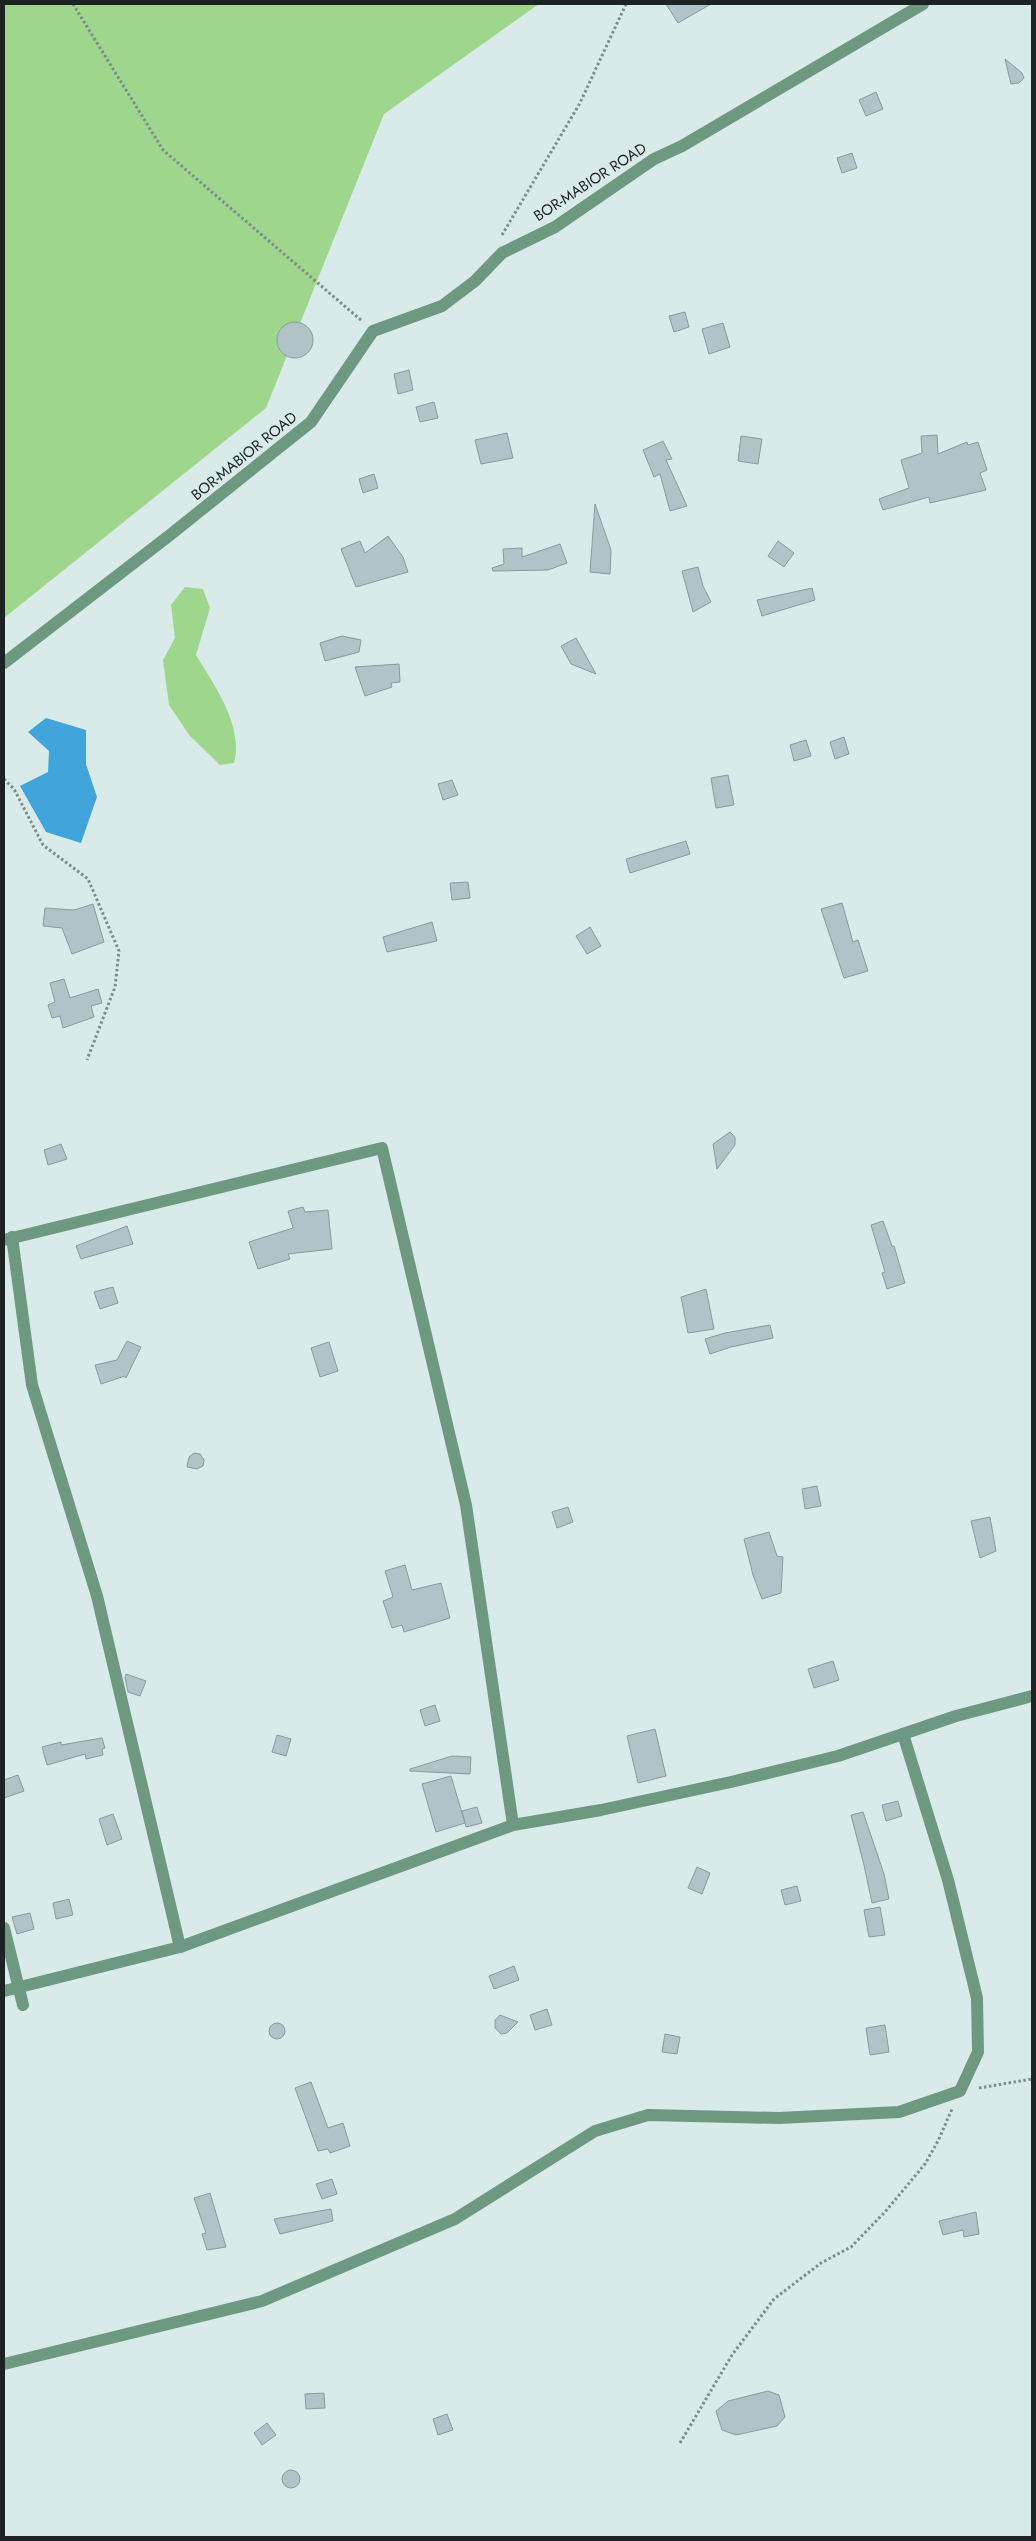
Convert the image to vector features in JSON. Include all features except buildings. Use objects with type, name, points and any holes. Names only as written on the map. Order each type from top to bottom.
[{"type":"street","name":"BOR-MABIOR ROAD","points":[[4,663],[170,535],[311,422],[373,331],[442,306],[475,281],[502,252],[555,227],[654,160],[682,146],[923,4]]},
{"type":"street","points":[[180,1947],[97,1596],[32,1385],[8,1238],[382,1148],[466,1505],[513,1825]]},
{"type":"street","points":[[4,1991],[180,1947],[513,1825],[601,1810],[731,1782],[838,1756],[956,1716],[1032,1696]]},
{"type":"street","points":[[4,2364],[262,2301],[455,2219],[596,2131],[639,2118],[648,2116],[779,2118],[899,2112],[960,2091],[978,2052],[977,1998],[948,1880],[903,1734]]},
{"type":"street","points":[[4,1928],[22,2004]]},
{"type":"path","points":[[73,4],[163,150],[373,331]]},
{"type":"path","points":[[500,238],[580,103],[626,4]]},
{"type":"path","points":[[4,779],[14,789],[43,845],[88,879],[119,951],[115,987],[87,1060]]},
{"type":"path","points":[[680,2443],[732,2355],[774,2299],[821,2263],[851,2247],[885,2212],[925,2164],[938,2141],[960,2091],[1032,2079]]},
{"type":"green space","points":[[4,4],[539,4],[384,114],[266,408],[4,618]]},
{"type":"green space","points":[[185,587],[203,589],[210,608],[196,655],[219,693],[231,720],[236,749],[234,763],[220,765],[190,736],[169,705],[163,660],[175,638],[171,605]]},
{"type":"water","points":[[46,718],[86,730],[86,764],[97,797],[81,843],[46,832],[20,786],[48,772],[49,751],[28,732]]}]
